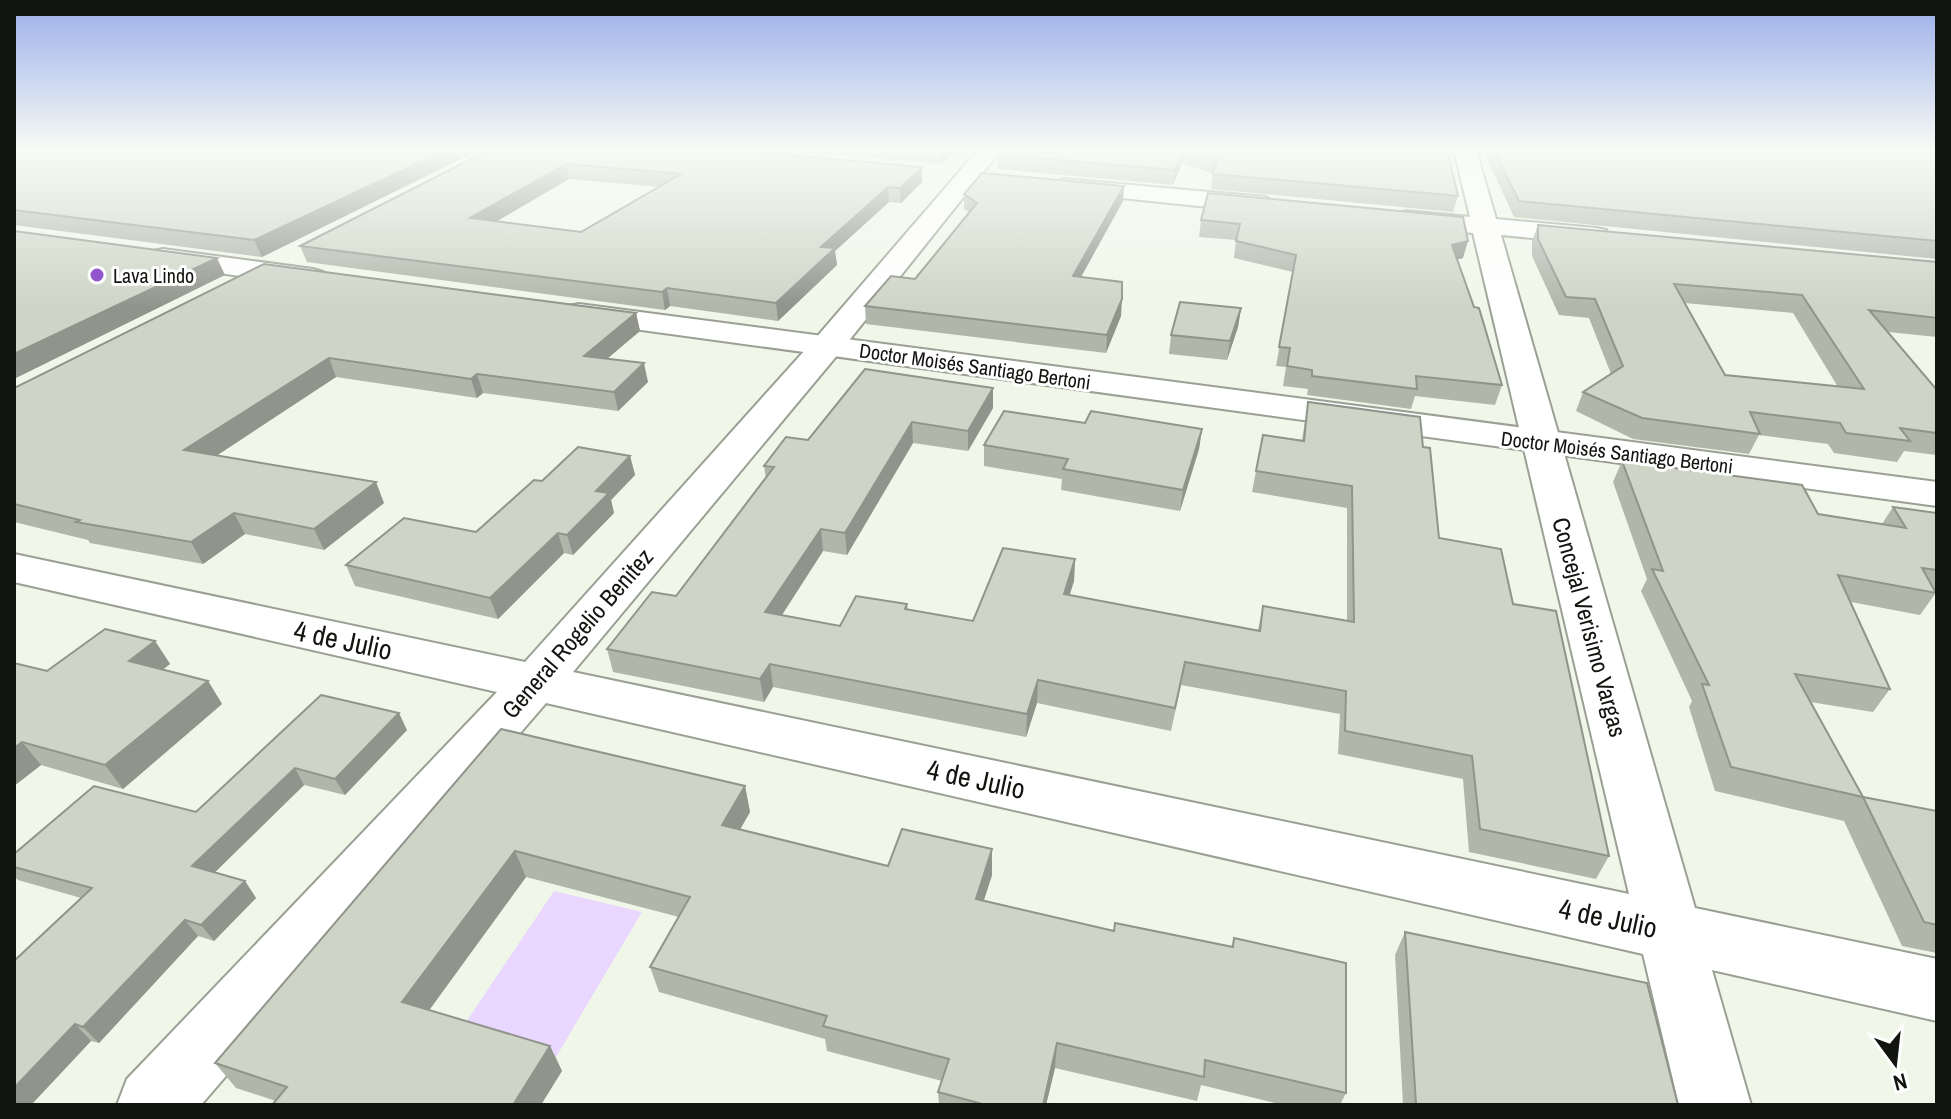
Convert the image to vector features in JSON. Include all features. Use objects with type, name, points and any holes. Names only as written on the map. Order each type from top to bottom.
[{"type":"street","name":"General Rogelio Benitez","points":[[153,1105],[536,682],[948,202]]},
{"type":"street","points":[[1237,202],[1298,208]]},
{"type":"street","name":"Concejal Verisimo Vargas","points":[[1479,202],[1715,1105]]},
{"type":"street","points":[[1377,216],[1626,239]]},
{"type":"street","points":[[216,294],[303,251]]},
{"type":"street","points":[[139,253],[343,282]]},
{"type":"street","name":"Doctor Moisés Santiago Bertoni","points":[[546,309],[1937,494]]},
{"type":"street","name":"4 de Julio","points":[[14,568],[1937,990]]},
{"type":"shaded area","points":[[554,891],[642,912],[556,1057],[460,1031]]},
{"type":"building","points":[[14,202],[335,202],[254,240],[14,210]]},
{"type":"building","points":[[386,202],[498,202],[470,218],[581,232],[632,202],[871,202],[821,247],[835,248],[776,303],[667,288],[662,292],[300,246]]},
{"type":"building","points":[[1115,202],[1073,276],[1122,282],[1122,299],[1107,335],[865,306],[891,276],[915,279],[977,203]]},
{"type":"building","points":[[1206,202],[1306,202],[1463,217],[1468,241],[1452,245],[1474,307],[1479,308],[1502,385],[1416,376],[1417,389],[1312,376],[1312,370],[1287,366],[1290,348],[1279,347],[1296,255],[1236,241],[1240,224],[1201,220]]},
{"type":"building","points":[[1532,202],[1937,202],[1937,241]]},
{"type":"building","points":[[1538,225],[1937,262],[1937,318],[1869,310],[1937,390],[1937,433],[1900,428],[1910,441],[1846,433],[1840,423],[1750,412],[1760,434],[1642,418],[1583,392],[1623,366],[1595,299],[1566,297],[1538,239]],"holes":[[[1674,284],[1802,295],[1864,389],[1725,375]]]},
{"type":"building","points":[[14,231],[217,258],[14,354]]},
{"type":"building","points":[[264,264],[636,313],[584,356],[644,363],[614,392],[477,374],[471,379],[329,358],[184,450],[376,482],[314,529],[234,513],[191,542],[76,522],[80,520],[14,504],[14,388]]},
{"type":"building","points":[[1180,302],[1241,308],[1230,341],[1171,335]]},
{"type":"building","points":[[865,369],[993,388],[968,431],[912,422],[845,533],[821,529],[765,612],[840,626],[856,596],[907,604],[905,609],[973,621],[1003,548],[1075,559],[1064,594],[1260,631],[1263,606],[1354,622],[1352,486],[1256,471],[1263,435],[1304,441],[1308,402],[1420,417],[1423,447],[1430,448],[1439,538],[1501,549],[1513,604],[1556,611],[1609,856],[1480,829],[1472,756],[1345,731],[1346,691],[1185,662],[1175,708],[1038,680],[1027,714],[770,664],[760,679],[607,649],[652,592],[676,596],[774,467],[764,466],[786,437],[808,440]]},
{"type":"building","points":[[1004,411],[1085,423],[1091,411],[1202,429],[1183,490],[1063,469],[1068,459],[984,445]]},
{"type":"building","points":[[578,447],[630,456],[596,491],[609,493],[567,535],[558,533],[490,598],[346,565],[404,518],[476,532],[534,480],[542,481]]},
{"type":"building","points":[[1622,461],[1802,485],[1818,514],[1906,528],[1893,507],[1937,513],[1937,570],[1922,568],[1936,593],[1838,575],[1890,689],[1795,674],[1863,797],[1731,767],[1702,684],[1709,685],[1652,569],[1663,571]]},
{"type":"building","points":[[105,629],[155,641],[129,661],[208,681],[105,765],[22,742],[14,748],[14,663],[47,671]]},
{"type":"building","points":[[321,695],[399,713],[335,779],[295,768],[192,866],[245,881],[201,925],[185,920],[83,1027],[75,1024],[14,1088],[14,961],[92,888],[14,867],[14,854],[94,786],[196,812]]},
{"type":"building","points":[[501,729],[745,786],[722,825],[888,866],[902,829],[992,849],[976,899],[1114,931],[1115,923],[1233,947],[1234,938],[1346,963],[1346,1093],[1205,1060],[1204,1077],[1057,1043],[1043,1105],[986,1105],[938,1092],[949,1059],[823,1026],[827,1016],[650,967],[690,897],[515,851],[402,1002],[550,1046],[513,1105],[272,1105],[287,1087],[215,1063]]},
{"type":"building","points":[[1863,797],[1937,811],[1937,925],[1924,922]]},
{"type":"building","points":[[1405,932],[1647,983],[1678,1105],[1416,1104]]},
{"type":"place","name":"Lava Lindo","points":[[97,275]]}]
